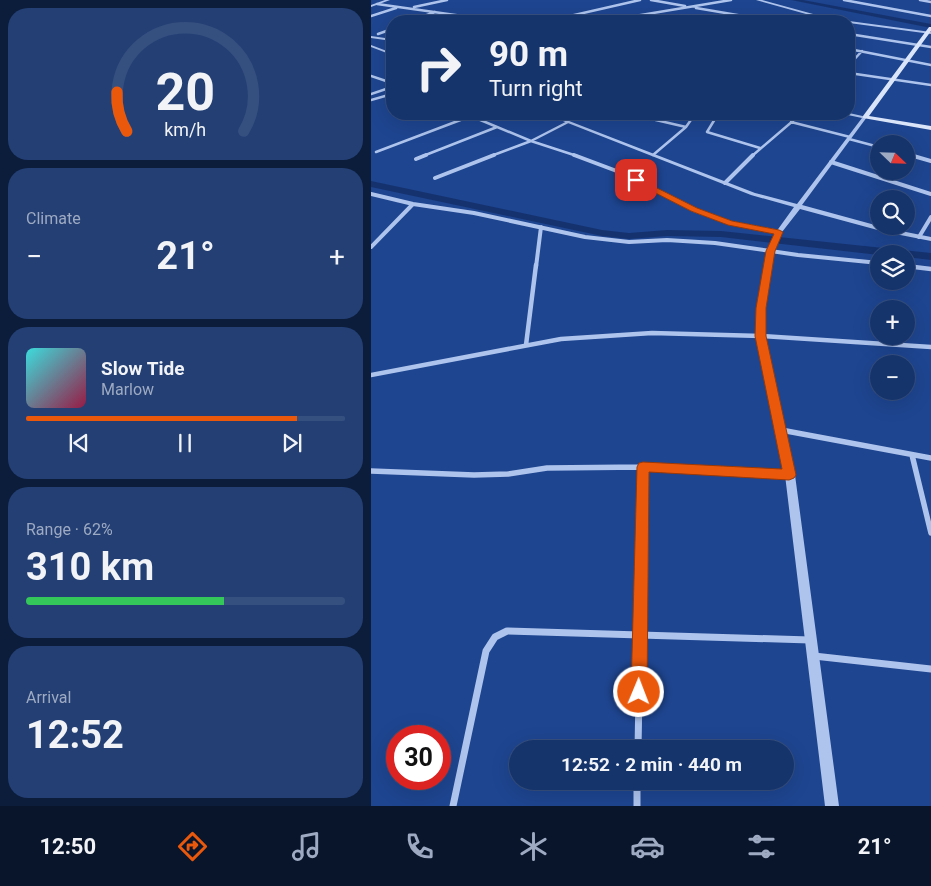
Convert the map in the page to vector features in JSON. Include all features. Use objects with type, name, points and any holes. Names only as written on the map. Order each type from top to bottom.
[{"type":"main road","points":[[866,115],[929,31]]},
{"type":"main road","points":[[866,115],[931,123]]},
{"type":"main road","points":[[866,115],[931,128]]},
{"type":"street","points":[[371,6],[388,0]]},
{"type":"street","points":[[409,8],[447,0]]},
{"type":"street","points":[[574,15],[640,0]]},
{"type":"street","points":[[651,0],[738,15]]},
{"type":"street","points":[[641,15],[731,0]]},
{"type":"street","points":[[758,0],[813,15]]},
{"type":"street","points":[[846,0],[931,16]]},
{"type":"street","points":[[920,0],[931,2]]},
{"type":"street","points":[[377,4],[456,15]]},
{"type":"street","points":[[371,16],[399,7]]},
{"type":"street","points":[[427,15],[435,12]]},
{"type":"street","points":[[855,23],[929,31]]},
{"type":"street","points":[[378,34],[386,31]]},
{"type":"street","points":[[371,33],[386,35]]},
{"type":"street","points":[[855,35],[931,47]]},
{"type":"street","points":[[371,37],[386,39]]},
{"type":"street","points":[[371,46],[386,52]]},
{"type":"street","points":[[855,50],[931,65]]},
{"type":"street","points":[[855,59],[862,51]]},
{"type":"street","points":[[855,74],[931,85]]},
{"type":"street","points":[[372,77],[386,81]]},
{"type":"street","points":[[371,94],[386,89]]},
{"type":"street","points":[[371,100],[386,96]]},
{"type":"street","points":[[855,112],[866,115]]},
{"type":"street","points":[[855,114],[866,115]]},
{"type":"street","points":[[832,806],[789,475],[761,336],[761,308],[772,248],[779,232],[866,115]]},
{"type":"street","points":[[376,152],[460,120]]},
{"type":"street","points":[[480,120],[531,141],[622,173],[694,210],[731,224],[779,232]]},
{"type":"street","points":[[564,120],[753,194],[798,208],[931,239]]},
{"type":"street","points":[[656,120],[686,127]]},
{"type":"street","points":[[653,155],[686,127],[691,120]]},
{"type":"street","points":[[714,120],[707,132],[760,148]]},
{"type":"street","points":[[725,183],[760,148],[794,120]]},
{"type":"street","points":[[435,178],[531,141],[567,121]]},
{"type":"street","points":[[791,122],[870,144]]},
{"type":"street","points":[[416,159],[497,127]]},
{"type":"street","points":[[915,156],[931,160]]},
{"type":"street","points":[[831,162],[931,194]]},
{"type":"street","points":[[371,194],[413,204],[474,213],[585,237],[629,242],[667,240],[715,243],[772,248],[870,262]]},
{"type":"street","points":[[371,247],[413,204]]},
{"type":"street","points":[[919,237],[931,217]]},
{"type":"street","points":[[526,345],[541,227]]},
{"type":"street","points":[[915,267],[931,269]]},
{"type":"street","points":[[371,375],[561,339],[652,332],[761,336],[931,347]]},
{"type":"street","points":[[781,430],[931,458]]},
{"type":"street","points":[[912,454],[931,533]]},
{"type":"street","points":[[371,470],[474,475],[508,474],[547,468],[643,467],[789,475]]},
{"type":"street","points":[[638,740],[643,467]]},
{"type":"street","points":[[453,806],[486,651],[495,636],[507,631],[811,640]]},
{"type":"street","points":[[814,656],[931,669]]},
{"type":"street","points":[[637,790],[637,806]]},
{"type":"waterway","points":[[794,0],[931,26]]},
{"type":"waterway","points":[[371,184],[602,233],[629,236],[667,233],[721,234],[870,250]]},
{"type":"waterway","points":[[915,255],[931,257]]},
{"type":"route","points":[[636,180],[694,210],[731,224],[779,232],[771,251],[761,308],[761,336],[789,475],[643,467],[639,692]]}]
